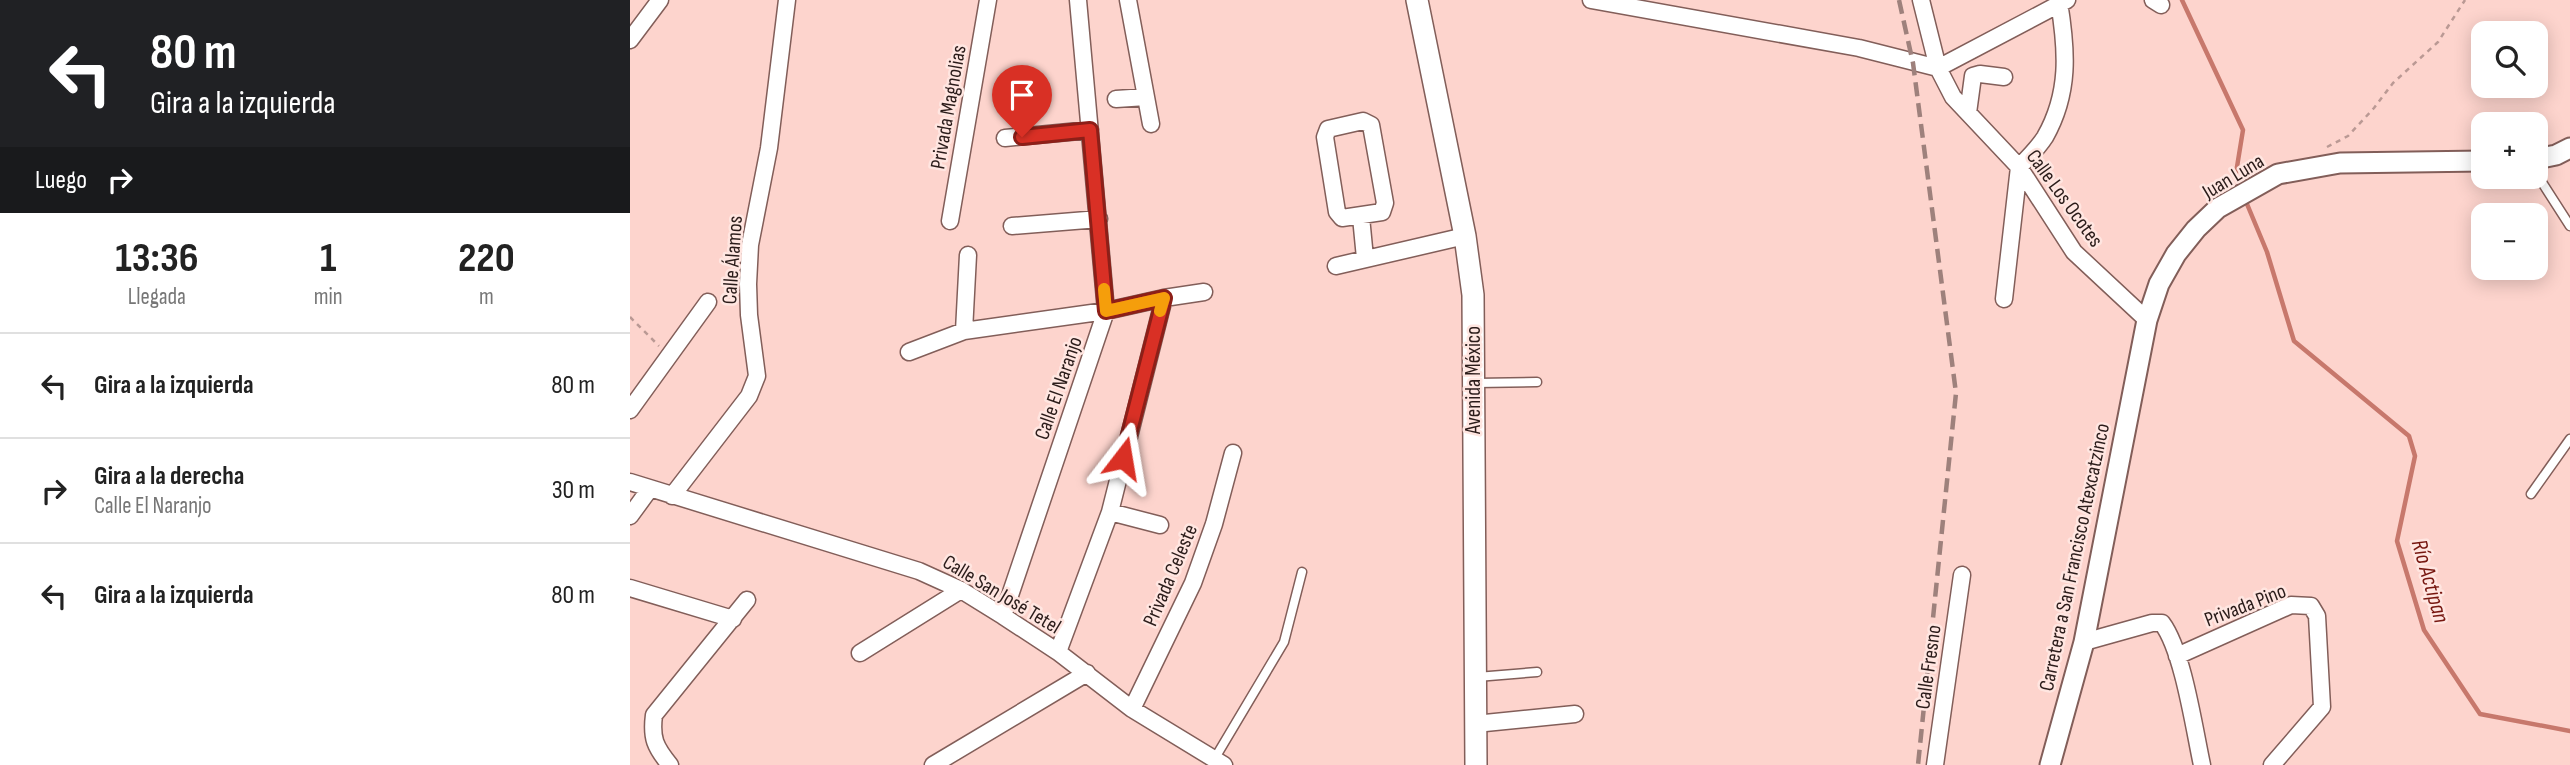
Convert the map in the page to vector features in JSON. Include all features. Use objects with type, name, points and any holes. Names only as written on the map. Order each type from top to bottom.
[{"type":"main road","name":"Avenida México","points":[[1417,0],[1465,236],[1473,295],[1476,765]]},
{"type":"street","points":[[630,40],[660,0]]},
{"type":"street","name":"Calle Álamos","points":[[673,496],[749,396],[757,376],[749,315],[750,245],[769,148],[787,0]]},
{"type":"street","name":"Privada Magnolias","points":[[950,221],[988,0]]},
{"type":"street","name":"Calle El Naranjo","points":[[1003,616],[1106,311],[1078,0]]},
{"type":"street","points":[[1128,0],[1152,124]]},
{"type":"street","name":"Calle Los Ocotes","points":[[1921,0],[1938,68],[1953,97],[2019,167],[2074,252],[2147,320]]},
{"type":"street","points":[[1598,1],[1859,48],[1938,68],[2063,1],[2065,49],[2061,104],[2043,140],[2019,167],[2004,299]]},
{"type":"street","points":[[1968,113],[1973,76],[1980,74],[2004,77]]},
{"type":"street","points":[[1116,99],[1146,97]]},
{"type":"street","points":[[1363,121],[1371,125],[1385,203],[1382,212],[1361,217],[1342,218],[1337,212],[1325,137],[1328,129],[1363,121]]},
{"type":"street","points":[[1005,138],[1090,130]]},
{"type":"street","name":"Juan Luna","points":[[2138,358],[2159,284],[2176,254],[2218,208],[2278,174],[2340,163],[2471,161]]},
{"type":"street","points":[[1361,217],[1365,258]]},
{"type":"street","points":[[1012,226],[1099,219]]},
{"type":"street","points":[[1336,266],[1465,236]]},
{"type":"street","points":[[964,331],[968,255]]},
{"type":"street","points":[[909,352],[964,331],[1106,311],[1204,292]]},
{"type":"street","points":[[1058,652],[1110,512],[1164,298]]},
{"type":"street","points":[[630,410],[708,302]]},
{"type":"street","name":"Carretera a San Francisco Atexcatzinco","points":[[2050,765],[2084,642],[2138,358]]},
{"type":"street","name":"Privada Celeste","points":[[1132,709],[1194,583],[1214,524],[1233,453]]},
{"type":"street","name":"Calle San José Tetel","points":[[630,482],[919,571],[961,590],[1058,652],[1132,709],[1214,763]]},
{"type":"street","points":[[630,516],[649,490]]},
{"type":"street","points":[[1110,512],[1160,525]]},
{"type":"street","name":"Calle Fresno","points":[[1935,765],[1962,575]]},
{"type":"street","points":[[860,653],[961,590]]},
{"type":"street","points":[[632,593],[733,619]]},
{"type":"street","points":[[670,765],[651,733],[653,715],[747,600]]},
{"type":"street","name":"Privada Pino","points":[[2177,656],[2291,605],[2311,606],[2317,616],[2322,707],[2272,765]]},
{"type":"street","points":[[2084,642],[2152,623],[2162,623],[2169,632],[2177,656],[2202,765]]},
{"type":"street","points":[[933,765],[1087,673]]},
{"type":"street","points":[[1475,724],[1575,713]]},
{"type":"lane","points":[[2546,189],[2570,226]]},
{"type":"lane","points":[[1473,383],[1537,382]]},
{"type":"lane","points":[[2531,494],[2570,439]]},
{"type":"lane","points":[[1214,763],[1284,642],[1302,572]]},
{"type":"lane","points":[[1474,678],[1537,672]]},
{"type":"path","points":[[2325,149],[2348,136],[2393,83],[2438,42],[2465,0]]},
{"type":"path","points":[[630,317],[669,356]]},
{"type":"waterway","name":"Río Actipan","points":[[2182,0],[2243,130],[2236,173]]},
{"type":"waterway","name":"Río Actipan","points":[[2247,204],[2267,252],[2294,341],[2409,436],[2415,456],[2397,541],[2424,630],[2480,714],[2570,731]]},
{"type":"railway","points":[[1899,0],[1913,63],[1956,393],[1918,765]]},
{"type":"slow traffic","points":[[1104,289],[1106,311],[1164,298],[1160,311]]},
{"type":"route","points":[[1022,137],[1090,130],[1106,311],[1164,298],[1123,458]]}]
